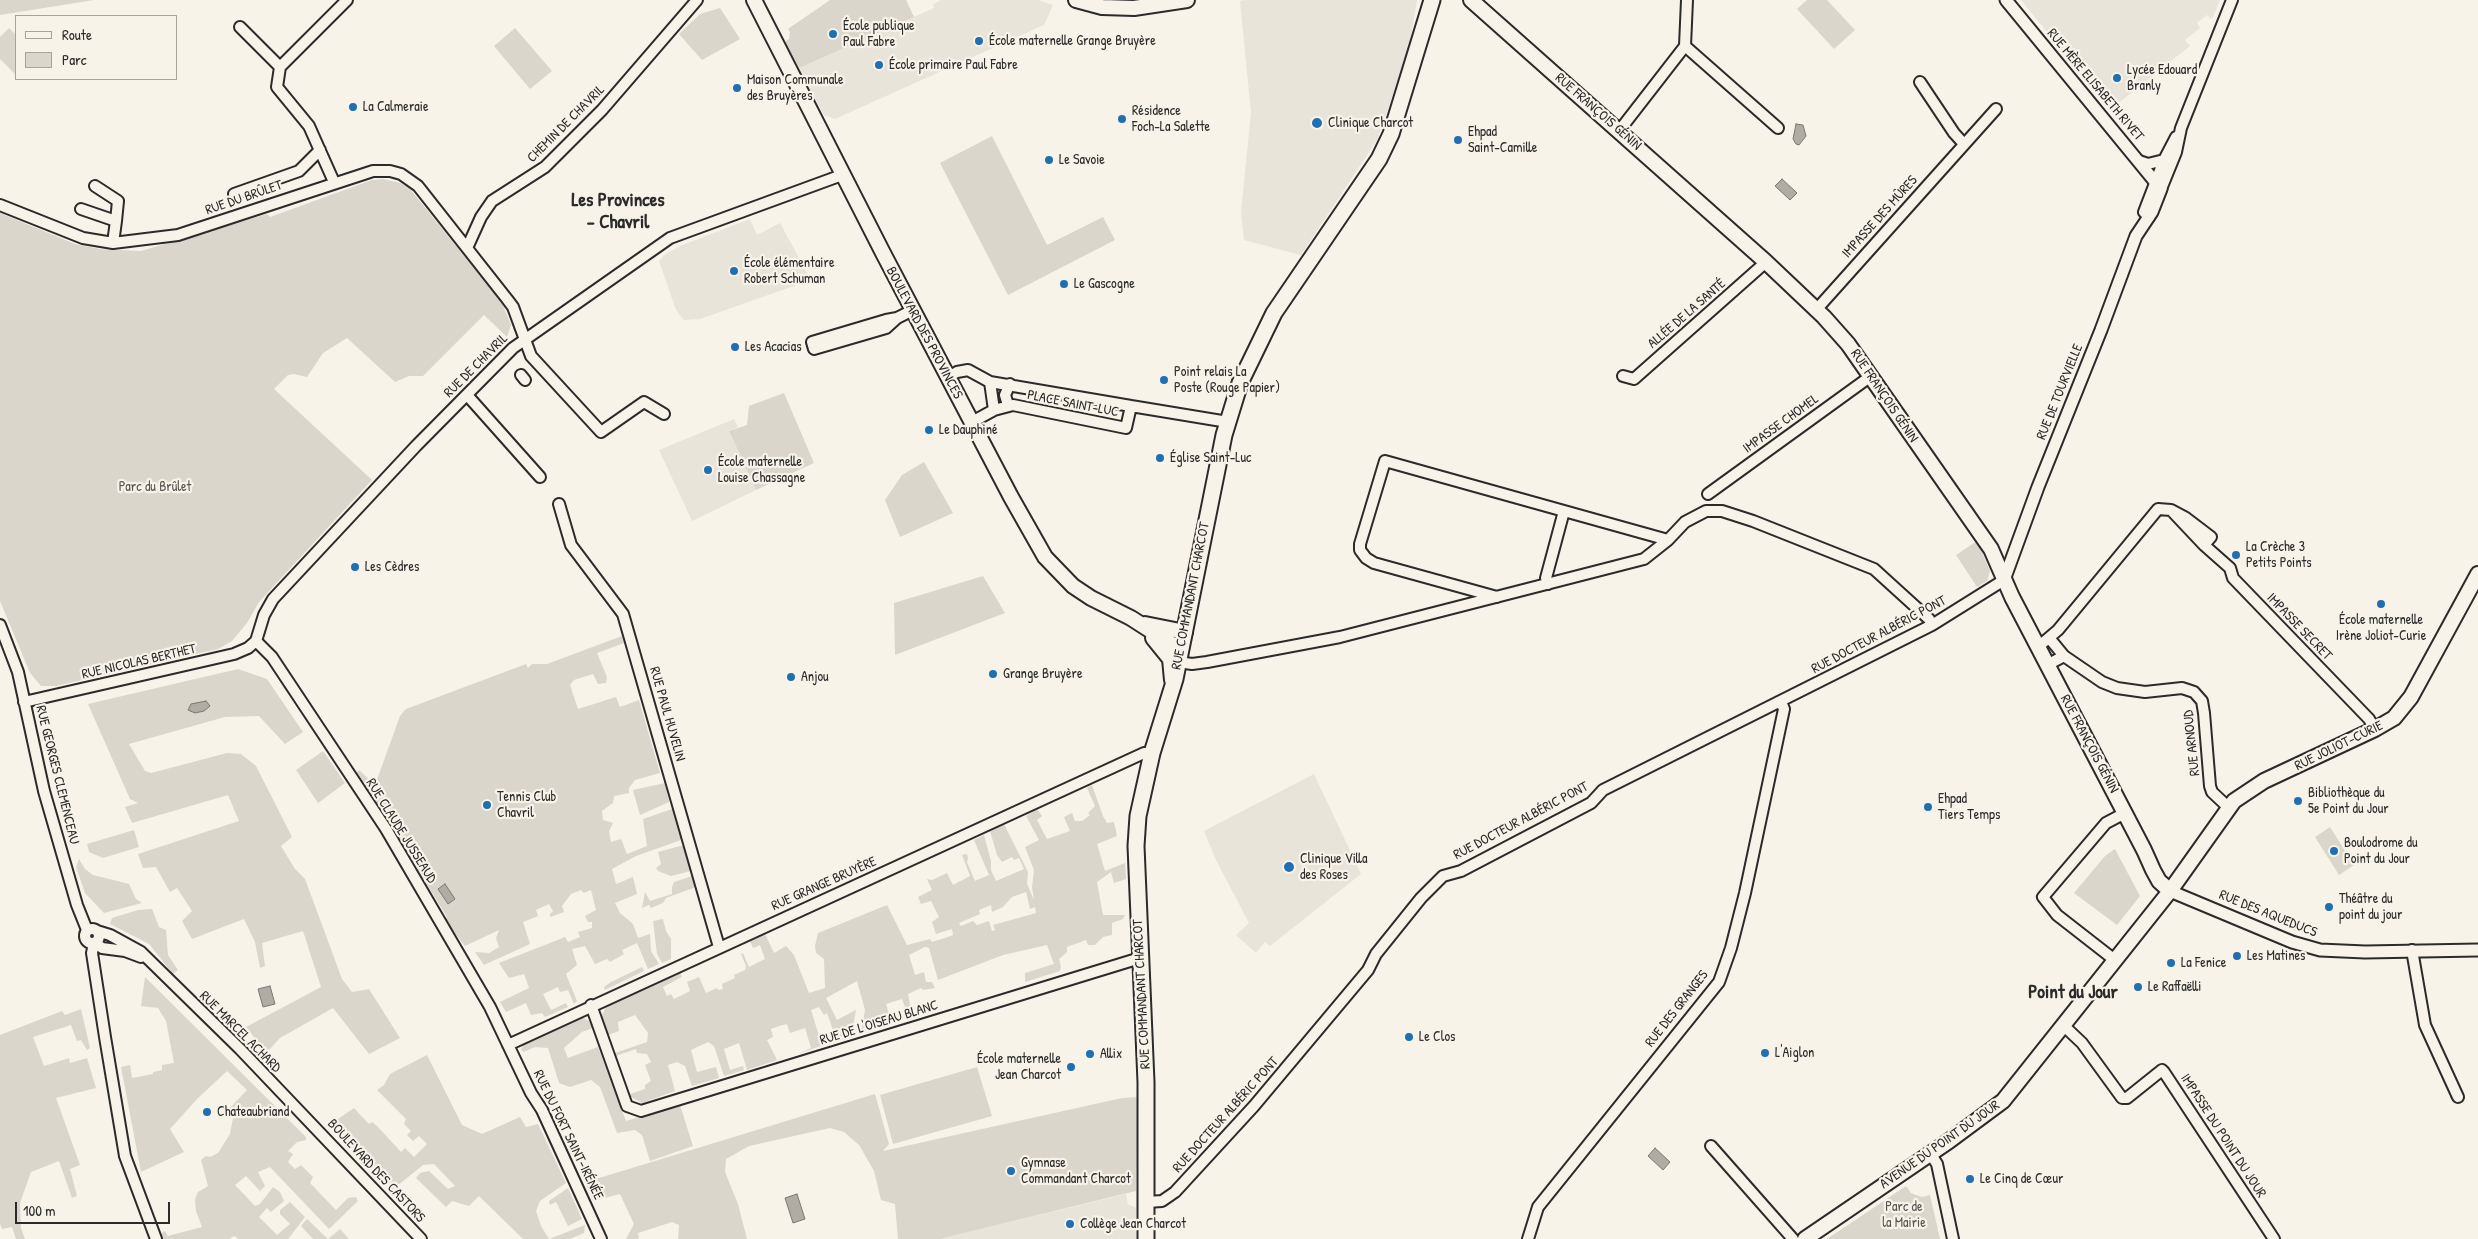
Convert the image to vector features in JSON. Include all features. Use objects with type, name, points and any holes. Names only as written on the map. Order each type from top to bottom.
[{"type":"main road","name":"BOULEVARD DES PROVINCES","points":[[754,0],[842,175],[1031,534],[1058,572],[1091,598],[1142,624],[1170,643],[1183,638]]},
{"type":"main road","points":[[1076,0],[1102,7],[1134,8],[1187,0]]},
{"type":"main road","name":"RUE COMMANDANT CHARCOT","points":[[1146,1239],[1146,1082],[1136,839],[1138,816],[1152,754],[1173,686],[1200,546],[1228,422],[1240,383],[1274,313],[1379,159],[1391,134],[1432,0]]},
{"type":"main road","name":"RUE FRANÇOIS GÉNIN","points":[[1471,0],[1766,262],[1848,344],[1988,545],[2047,665],[2159,881],[2170,891]]},
{"type":"main road","name":"RUE JOLIOT-CURIE","points":[[2170,891],[2228,807],[2243,794],[2394,718],[2411,697],[2478,574]]},
{"type":"main road","name":"BOULEVARD DES PROVINCES","points":[[1142,624],[1170,659],[1173,686]]},
{"type":"main road","name":"AVENUE DU POINT DU JOUR","points":[[1805,1239],[2003,1101],[2170,891]]},
{"type":"street","points":[[334,182],[309,126],[277,87],[280,67],[347,0]]},
{"type":"street","name":"CHEMIN DE CHAVRIL","points":[[467,248],[481,217],[492,201],[545,168],[602,110],[697,0]]},
{"type":"street","points":[[1619,131],[1686,46],[1687,0]]},
{"type":"street","name":"RUE MÈRE ELISABETH RIVET","points":[[2006,0],[2158,186]]},
{"type":"street","name":"RUE DE TOURVIELLE","points":[[2004,580],[2038,487],[2101,330],[2136,236],[2149,217],[2164,160],[2181,128],[2232,0]]},
{"type":"street","points":[[240,27],[280,67]]},
{"type":"street","points":[[1686,46],[1778,128]]},
{"type":"street","points":[[1920,82],[1954,133],[1964,144]]},
{"type":"street","name":"IMPASSE DES MÛRES","points":[[1816,310],[1996,109]]},
{"type":"street","name":"RUE DE TOURVIELLE","points":[[2158,186],[2176,152],[2181,128]]},
{"type":"street","points":[[234,194],[299,171],[320,150]]},
{"type":"street","points":[[2139,161],[2148,164],[2164,160]]},
{"type":"street","name":"RUE DU BRÛLET","points":[[0,205],[83,238],[112,243],[178,235],[334,182],[373,171],[390,171],[401,174],[418,186],[467,248]]},
{"type":"street","name":"RUE DE CHAVRIL","points":[[256,641],[264,615],[273,599],[409,452],[506,354],[670,238],[842,175]]},
{"type":"street","points":[[95,186],[118,201],[112,243]]},
{"type":"street","points":[[81,209],[116,222]]},
{"type":"street","points":[[467,248],[513,307],[531,356],[601,432],[644,402],[664,414]]},
{"type":"street","name":"ALLÉE DE LA SANTÉ","points":[[1623,376],[1634,379],[1766,262]]},
{"type":"street","points":[[897,318],[812,342],[814,349],[886,328],[897,318],[913,310]]},
{"type":"street","name":"PLACE SAINT-LUC","points":[[948,377],[968,370],[990,382],[1228,422]]},
{"type":"street","name":"IMPASSE CHOMEL","points":[[1708,494],[1871,376]]},
{"type":"street","points":[[990,382],[994,410]]},
{"type":"street","points":[[1008,405],[1005,395],[1010,384]]},
{"type":"street","points":[[467,394],[540,477]]},
{"type":"street","name":"PLACE SAINT-LUC","points":[[972,422],[1008,405],[1126,428],[1131,406]]},
{"type":"street","points":[[1498,597],[1374,563],[1366,558],[1360,550],[1360,544],[1385,461],[1668,540]]},
{"type":"street","name":"RUE PAUL HUVELIN","points":[[559,504],[571,545],[624,614],[719,947]]},
{"type":"street","name":"IMPASSE SECRET","points":[[2050,639],[2158,509],[2171,510],[2204,545],[2230,568],[2233,578],[2369,719],[2375,729]]},
{"type":"street","points":[[1178,662],[1199,663],[1340,637],[1644,559],[1668,540],[1685,522],[1706,511],[1722,510],[1874,569],[1929,619],[1932,624]]},
{"type":"street","points":[[1548,584],[1546,578],[1564,511]]},
{"type":"street","name":"RUE DOCTEUR ALBÉRIC PONT","points":[[1147,1202],[1162,1201],[1175,1192],[1254,1106],[1368,970],[1376,954],[1416,904],[1443,876],[1460,871],[1591,803],[1603,790],[1776,702],[1781,702],[1932,624],[2004,580]]},
{"type":"street","name":"RUE GEORGES CLEMENCEAU","points":[[0,625],[18,672],[44,791],[77,905],[92,931],[85,939],[87,942],[95,943]]},
{"type":"street","points":[[2038,647],[2050,639]]},
{"type":"street","name":"RUE ARNOUD","points":[[2050,639],[2064,656],[2102,682],[2117,688],[2145,692],[2182,688],[2198,696],[2204,713],[2210,786],[2212,792],[2228,807]]},
{"type":"street","name":"RUE NICOLAS BERTHET","points":[[24,702],[234,654],[248,648],[256,641]]},
{"type":"street","name":"RUE CLAUDE JUSSEAUD","points":[[256,641],[272,657],[386,829],[490,1007],[508,1045]]},
{"type":"street","points":[[2047,665],[2064,656]]},
{"type":"street","name":"RUE DES GRANGES","points":[[1528,1239],[1538,1207],[1719,982],[1731,948],[1745,893],[1784,709],[1781,702]]},
{"type":"street","name":"RUE GRANGE BRUYÈRE","points":[[508,1045],[591,1005],[1135,757],[1148,752],[1152,754]]},
{"type":"street","points":[[2116,961],[2056,915],[2043,897],[2106,823],[2125,813]]},
{"type":"street","name":"RUE DES AQUEDUCS","points":[[2170,891],[2310,948],[2340,952],[2478,950]]},
{"type":"street","name":"RUE MARCEL ACHARD","points":[[92,931],[104,932],[128,943],[141,952],[311,1122]]},
{"type":"street","points":[[95,943],[92,952],[125,1156],[156,1239]]},
{"type":"street","name":"RUE MARCEL ACHARD","points":[[95,943],[102,948],[125,951],[150,962]]},
{"type":"street","points":[[2412,950],[2425,1025],[2458,1097]]},
{"type":"street","name":"RUE DE L'OISEAU BLANC","points":[[591,1005],[627,1106],[640,1111],[1140,958]]},
{"type":"street","name":"IMPASSE DU POINT DU JOUR","points":[[2062,1025],[2082,1043],[2122,1098],[2127,1098],[2162,1070],[2164,1072],[2274,1239]]},
{"type":"street","name":"RUE DU FORT SAINT-IRÉNÉE","points":[[508,1045],[542,1110],[601,1239]]},
{"type":"street","name":"BOULEVARD DES CASTORS","points":[[311,1122],[421,1239]]},
{"type":"street","points":[[1711,1146],[1793,1239]]},
{"type":"street","points":[[1930,1153],[1937,1164],[1953,1239]]},
{"type":"shaded area","name":"École primaire Paul Fabre","points":[[941,0],[1038,0],[1053,5],[1044,25],[835,119],[824,115],[799,68],[934,8],[933,4]]},
{"type":"shaded area","name":"Clinique Charcot","points":[[1417,0],[1409,48],[1377,140],[1301,255],[1244,240],[1241,211],[1251,113],[1240,1]]},
{"type":"shaded area","name":"Lycée Edouard Branly","points":[[2021,0],[2220,0],[2213,17],[2211,19],[2207,15],[2197,23],[2200,28],[2185,40],[2190,46],[2110,110]]},
{"type":"shaded area","points":[[1796,124],[1803,125],[1806,136],[1799,145],[1793,139]]},
{"type":"shaded area","points":[[1782,179],[1797,193],[1790,200],[1775,186]]},
{"type":"shaded area","name":"École élémentaire Robert Schuman","points":[[750,219],[757,235],[780,223],[811,280],[700,319],[684,320],[676,310],[659,261],[664,255],[680,246]]},
{"type":"shaded area","name":"École maternelle Louise Chassagne","points":[[734,419],[738,427],[729,431],[756,490],[692,521],[659,450]]},
{"type":"shaded area","points":[[206,701],[210,706],[204,711],[195,713],[188,710],[191,704]]},
{"type":"shaded area","name":"Clinique Villa des Roses","points":[[1314,774],[1361,874],[1270,946],[1265,942],[1256,953],[1236,935],[1249,923],[1216,860],[1204,831]]},
{"type":"shaded area","points":[[445,884],[455,899],[448,904],[438,889]]},
{"type":"shaded area","points":[[270,986],[275,1004],[263,1007],[258,989]]},
{"type":"shaded area","points":[[1655,1148],[1670,1162],[1663,1170],[1648,1156]]},
{"type":"shaded area","points":[[797,1194],[805,1219],[793,1223],[785,1198]]},
{"type":"shaded area","name":"Collège Jean Charcot","points":[[1126,1194],[1128,1204],[1136,1208],[1136,1239],[940,1239]]},
{"type":"green space","points":[[0,0],[94,0],[0,15]]},
{"type":"green space","name":"École publique Paul Fabre","points":[[830,0],[906,0],[914,17],[799,68],[785,42],[789,39],[790,32],[788,29]]},
{"type":"green space","points":[[1807,0],[1827,0],[1855,30],[1834,49],[1797,9]]},
{"type":"green space","points":[[720,8],[740,39],[702,60],[679,34],[700,14]]},
{"type":"green space","points":[[9,28],[15,34],[15,74],[0,59],[0,37]]},
{"type":"green space","points":[[515,28],[552,71],[530,89],[494,46]]},
{"type":"green space","points":[[992,136],[1047,245],[1103,217],[1115,240],[1008,295],[940,163]]},
{"type":"green space","name":"Parc du Brûlet","points":[[383,179],[400,183],[410,189],[502,303],[511,325],[507,337],[484,315],[423,376],[409,376],[395,382],[347,338],[323,353],[307,377],[294,374],[288,375],[274,389],[372,480],[259,602],[247,623],[232,641],[218,649],[56,686],[41,686],[30,673],[0,601],[0,213],[75,244],[100,249],[141,251],[267,214],[270,217],[372,180]]},
{"type":"green space","points":[[784,393],[814,463],[756,490],[729,431],[747,425],[749,406]]},
{"type":"green space","points":[[924,462],[953,513],[900,537],[885,500],[902,475]]},
{"type":"green space","points":[[1977,541],[1990,571],[1987,581],[1977,587],[1956,555]]},
{"type":"green space","points":[[983,576],[1005,613],[895,655],[894,603]]},
{"type":"green space","name":"Tennis Club Chavril","points":[[622,636],[624,643],[597,653],[607,677],[606,683],[598,684],[593,674],[574,680],[570,685],[578,709],[616,697],[620,707],[639,700],[660,773],[635,780],[629,788],[629,793],[614,796],[613,803],[602,811],[603,820],[613,823],[609,831],[611,842],[621,839],[627,854],[647,846],[643,819],[672,809],[681,840],[636,856],[612,869],[616,884],[633,877],[637,894],[615,903],[620,913],[633,924],[638,938],[650,934],[651,951],[659,964],[648,969],[637,943],[622,950],[624,954],[610,962],[607,959],[595,964],[585,946],[572,949],[577,965],[566,974],[577,1001],[574,1004],[568,990],[560,992],[558,987],[543,994],[551,1010],[566,1003],[568,1007],[545,1017],[542,1013],[531,1015],[526,1003],[506,1012],[500,1002],[529,988],[524,974],[509,978],[499,963],[565,937],[568,942],[580,937],[578,932],[592,928],[592,922],[588,922],[585,916],[596,910],[591,890],[584,893],[581,890],[571,894],[562,906],[564,912],[550,917],[553,911],[549,904],[536,910],[538,916],[523,922],[530,944],[484,965],[475,952],[489,953],[499,947],[496,938],[499,930],[465,946],[445,920],[447,917],[394,831],[354,776],[359,770],[375,785],[400,716],[406,709],[526,664],[528,668],[532,664],[547,664]]},
{"type":"green space","points":[[238,669],[267,679],[303,732],[285,744],[259,716],[225,717],[129,744],[145,771],[151,773],[227,753],[241,754],[256,766],[292,837],[281,846],[295,869],[305,879],[342,979],[352,992],[369,989],[400,1038],[369,1054],[333,1008],[280,1038],[269,1050],[262,1047],[246,1027],[321,987],[303,931],[262,943],[265,966],[260,968],[255,942],[244,919],[192,939],[182,921],[192,911],[177,888],[170,892],[156,867],[143,868],[138,854],[239,821],[228,795],[132,823],[125,807],[138,803],[130,799],[88,704]]},
{"type":"green space","points":[[323,751],[345,783],[318,803],[296,770]]},
{"type":"green space","points":[[665,783],[669,802],[640,815],[633,790]]},
{"type":"green space","points":[[1092,785],[1107,823],[1114,822],[1117,836],[1097,844],[1105,871],[1125,863],[1126,879],[1114,883],[1111,872],[1097,882],[1103,915],[1125,915],[1123,919],[1112,923],[1112,935],[1103,937],[1095,945],[1088,945],[1086,940],[1067,947],[1067,952],[1059,959],[1060,971],[1025,982],[1025,973],[1054,964],[1047,945],[1003,955],[938,980],[929,948],[925,947],[909,955],[915,975],[924,972],[926,982],[932,982],[935,988],[923,990],[921,988],[908,994],[912,1016],[906,1019],[906,1010],[902,999],[886,1004],[891,1021],[861,1033],[865,1010],[857,981],[826,998],[837,1020],[856,1010],[851,1037],[837,1041],[827,1013],[824,1015],[819,1007],[811,1010],[821,1042],[832,1039],[832,1042],[798,1054],[811,1048],[805,1028],[790,1033],[787,1024],[779,1026],[771,1029],[773,1037],[767,1040],[777,1060],[747,1070],[739,1043],[724,1049],[730,1070],[743,1066],[744,1070],[724,1076],[714,1046],[708,1042],[691,1050],[697,1072],[716,1067],[719,1078],[692,1086],[685,1066],[677,1062],[668,1065],[675,1091],[642,1103],[631,1097],[630,1094],[645,1089],[645,1085],[651,1081],[645,1065],[651,1062],[647,1054],[637,1053],[636,1049],[616,1056],[615,1053],[647,1042],[648,1033],[635,1015],[618,1022],[619,1031],[608,1035],[601,1017],[607,1005],[680,972],[682,977],[663,987],[667,996],[671,994],[674,999],[690,991],[687,982],[699,977],[706,993],[717,988],[718,990],[723,989],[722,984],[735,978],[734,975],[745,970],[746,966],[741,954],[743,953],[749,967],[765,959],[760,945],[753,948],[750,941],[765,934],[774,953],[786,946],[794,955],[809,993],[825,988],[824,959],[816,953],[815,946],[818,933],[887,905],[907,945],[930,939],[932,942],[953,935],[952,929],[936,934],[932,922],[939,917],[931,901],[921,904],[918,897],[932,890],[927,879],[932,880],[947,873],[953,885],[970,876],[962,855],[967,854],[967,862],[975,881],[989,875],[974,840],[984,835],[991,861],[991,870],[996,881],[1024,869],[1019,858],[1014,860],[1012,857],[1002,862],[997,855],[990,831],[1004,824],[1028,872],[1027,884],[1034,900],[1032,887],[1034,870],[1025,847],[1039,840],[1026,816],[1037,809],[1042,816],[1037,820],[1047,839],[1070,831],[1064,817],[1072,813],[1075,821],[1082,821],[1090,815],[1088,813],[1095,806],[1087,788]],"holes":[[[1026,892],[1030,909],[1035,907],[1036,913],[993,925],[995,930],[992,931],[989,921],[977,925],[973,921],[961,926],[959,923],[980,914],[979,910],[991,905],[992,912],[1003,907],[1012,897]]]},
{"type":"green space","name":"Boulodrome du Point du Jour","points":[[2330,827],[2354,865],[2339,875],[2315,837]]},
{"type":"green space","points":[[134,830],[139,847],[103,858],[89,852],[87,844]]},
{"type":"green space","points":[[683,846],[691,871],[671,876],[658,871],[656,868],[661,864],[658,852]]},
{"type":"green space","points":[[2115,849],[2140,896],[2117,925],[2074,893],[2105,856]]},
{"type":"green space","points":[[79,859],[85,869],[93,875],[129,884],[136,899],[142,903],[104,913],[85,893],[76,867]]},
{"type":"green space","points":[[692,876],[696,887],[666,898],[663,903],[651,908],[649,905],[642,908],[645,892],[650,901],[672,894],[674,882]]},
{"type":"green space","points":[[152,909],[159,927],[166,930],[168,955],[178,970],[173,974],[149,944],[110,924],[112,918],[138,910]]},
{"type":"green space","points":[[663,919],[666,931],[671,939],[671,959],[662,963],[657,954],[653,921]]},
{"type":"green space","points":[[642,967],[644,971],[605,990],[604,987],[611,982]]},
{"type":"green space","points":[[145,977],[306,1137],[306,1140],[297,1142],[288,1151],[293,1154],[288,1162],[295,1169],[301,1165],[313,1177],[310,1183],[336,1210],[348,1198],[356,1197],[358,1201],[329,1229],[270,1167],[258,1172],[265,1186],[260,1191],[246,1176],[235,1185],[255,1206],[260,1204],[273,1187],[280,1192],[284,1201],[271,1212],[267,1208],[259,1217],[277,1235],[290,1224],[280,1214],[280,1210],[290,1202],[305,1217],[288,1239],[239,1239],[234,1236],[229,1239],[162,1239],[160,1234],[165,1231],[168,1236],[202,1227],[196,1211],[195,1199],[198,1192],[208,1186],[201,1160],[206,1156],[210,1157],[218,1153],[230,1134],[233,1118],[227,1111],[247,1090],[227,1071],[197,1099],[170,1129],[184,1152],[141,1172],[121,1067],[130,1065],[132,1078],[153,1074],[153,1072],[162,1070],[162,1065],[174,1063],[166,1021],[158,1008],[141,1006]]},
{"type":"green space","points":[[81,1009],[90,1048],[87,1050],[81,1040],[77,1041],[71,1025],[33,1037],[44,1066],[69,1058],[70,1063],[87,1058],[96,1088],[56,1098],[80,1165],[70,1169],[77,1196],[72,1198],[59,1161],[31,1172],[20,1203],[21,1228],[25,1239],[16,1239],[12,1227],[2,1229],[0,1224],[0,1035],[62,1011],[65,1015]]},
{"type":"green space","points":[[579,1016],[589,1021],[593,1028],[582,1032],[564,1048],[568,1058],[598,1047],[626,1121],[680,1105],[693,1146],[650,1161],[642,1135],[635,1130],[617,1133],[600,1087],[591,1080],[570,1087],[559,1083],[548,1048],[535,1047],[524,1052],[521,1050],[524,1041]]},
{"type":"green space","points":[[427,1055],[462,1125],[482,1134],[520,1117],[526,1127],[538,1124],[566,1183],[540,1201],[536,1211],[541,1226],[549,1239],[523,1239],[479,1196],[469,1206],[452,1201],[446,1207],[416,1178],[420,1173],[429,1171],[448,1189],[455,1186],[434,1164],[423,1165],[392,1190],[329,1125],[354,1108],[369,1124],[372,1122],[377,1126],[401,1152],[405,1148],[414,1157],[427,1144],[419,1136],[413,1141],[407,1135],[411,1131],[404,1124],[406,1119],[377,1090],[384,1085],[390,1074]]},
{"type":"green space","points":[[977,1067],[992,1116],[893,1144],[880,1095]]},
{"type":"green space","name":"Gymnase Commandant Charcot","points":[[875,1094],[889,1144],[883,1151],[1122,1098],[1138,1097],[1136,1191],[940,1239],[898,1239],[895,1204],[881,1200],[874,1171],[859,1145],[844,1132],[830,1128],[749,1146],[726,1159],[725,1172],[738,1204],[747,1239],[678,1239],[679,1225],[672,1222],[638,1233],[639,1239],[626,1239],[634,1224],[620,1194],[593,1201],[586,1182]]},
{"type":"green space","name":"Parc de la Mairie","points":[[1906,1186],[1911,1193],[1916,1195],[1922,1197],[1930,1195],[1940,1239],[1827,1239]]},
{"type":"green space","points":[[568,1188],[582,1219],[568,1226],[556,1202],[550,1205],[549,1201]]},
{"type":"green space","points":[[307,1219],[328,1239],[313,1239],[301,1226]]},
{"type":"green space","points":[[585,1225],[584,1233],[570,1239],[549,1239]]},
{"type":"green space","points":[[340,1229],[349,1239],[328,1239]]},
{"type":"place","name":"École publique Paul Fabre","points":[[833,34]]},
{"type":"place","name":"École maternelle Grange Bruyère","points":[[979,41]]},
{"type":"place","name":"École primaire Paul Fabre","points":[[879,65]]},
{"type":"place","name":"Lycée Edouard Branly","points":[[2117,78]]},
{"type":"place","name":"Maison Communale des Bruyères","points":[[737,88]]},
{"type":"place","name":"La Calmeraie","points":[[353,107]]},
{"type":"place","name":"Résidence Foch-La Salette","points":[[1122,119]]},
{"type":"place","name":"Clinique Charcot","points":[[1317,123]]},
{"type":"place","name":"Ehpad Saint-Camille","points":[[1458,140]]},
{"type":"place","name":"Le Savoie","points":[[1049,160]]},
{"type":"place","name":"École élémentaire Robert Schuman","points":[[734,271]]},
{"type":"place","name":"Le Gascogne","points":[[1064,284]]},
{"type":"place","name":"Les Acacias","points":[[735,347]]},
{"type":"place","name":"Point relais La Poste (Rouge Papier)","points":[[1164,380]]},
{"type":"place","name":"Le Dauphiné","points":[[929,430]]},
{"type":"place","name":"Église Saint-Luc","points":[[1160,458]]},
{"type":"place","name":"École maternelle Louise Chassagne","points":[[708,470]]},
{"type":"place","name":"La Crèche 3 Petits Points","points":[[2236,555]]},
{"type":"place","name":"Les Cèdres","points":[[355,567]]},
{"type":"place","name":"École maternelle Irène Joliot-Curie","points":[[2381,604]]},
{"type":"place","name":"Grange Bruyère","points":[[993,674]]},
{"type":"place","name":"Anjou","points":[[791,677]]},
{"type":"place","name":"Bibliothèque du 5e Point du Jour","points":[[2298,801]]},
{"type":"place","name":"Tennis Club Chavril","points":[[487,805]]},
{"type":"place","name":"Ehpad Tiers Temps","points":[[1928,807]]},
{"type":"place","name":"Boulodrome du Point du Jour","points":[[2334,851]]},
{"type":"place","name":"Clinique Villa des Roses","points":[[1289,867]]},
{"type":"place","name":"Théâtre du point du jour","points":[[2329,907]]},
{"type":"place","name":"Les Matines","points":[[2237,956]]},
{"type":"place","name":"La Fenice","points":[[2171,963]]},
{"type":"place","name":"Le Raffaëlli","points":[[2138,987]]},
{"type":"place","name":"Le Clos","points":[[1409,1037]]},
{"type":"place","name":"L'Aiglon","points":[[1765,1053]]},
{"type":"place","name":"Allix","points":[[1090,1054]]},
{"type":"place","name":"École maternelle Jean Charcot","points":[[1071,1067]]},
{"type":"place","name":"Chateaubriand","points":[[207,1112]]},
{"type":"place","name":"Gymnase Commandant Charcot","points":[[1011,1171]]},
{"type":"place","name":"Le Cinq de Cœur","points":[[1970,1179]]},
{"type":"place","name":"Collège Jean Charcot","points":[[1070,1224]]},
{"type":"district","name":"Les Provinces – Chavril","points":[[618,212]]},
{"type":"district","name":"Point du Jour","points":[[2073,993]]}]
